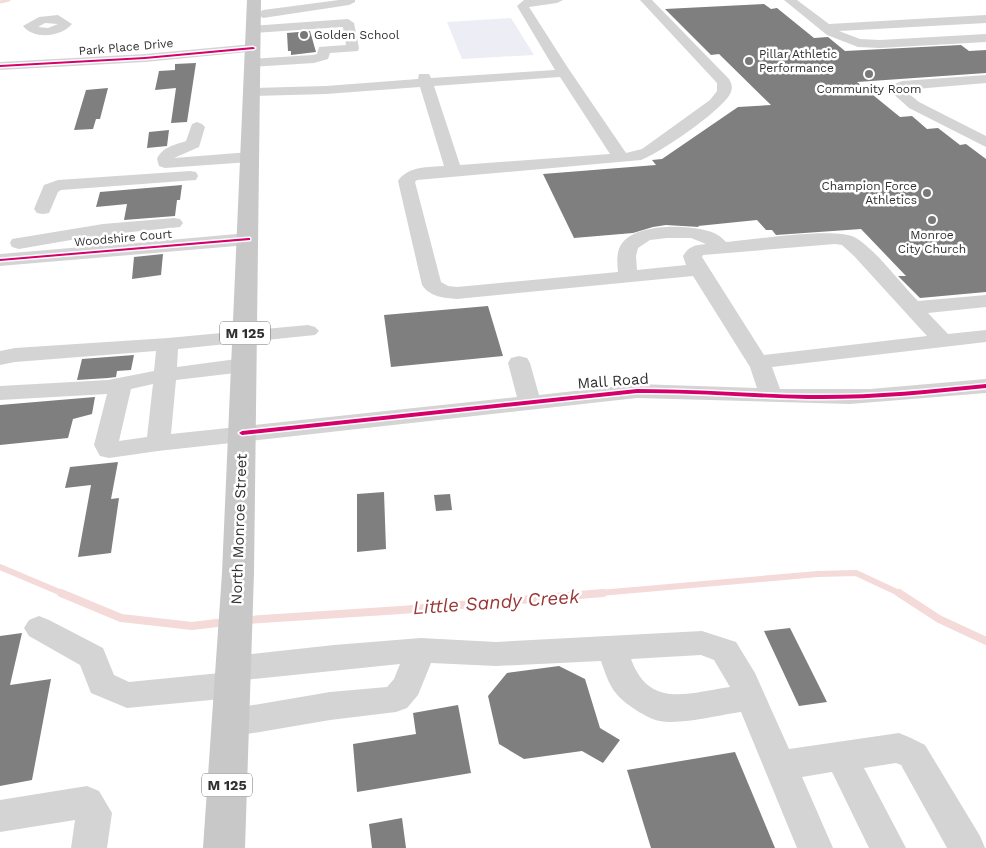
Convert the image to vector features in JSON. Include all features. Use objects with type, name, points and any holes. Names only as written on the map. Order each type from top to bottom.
[{"type":"main road","name":"North Monroe Street","points":[[224,848],[238,573],[253,15]]},
{"type":"street","points":[[557,0],[529,2],[523,6],[562,70],[621,158]]},
{"type":"street","points":[[646,0],[716,71],[724,82],[725,89],[715,103],[640,156],[419,173],[411,176],[406,181],[432,284],[438,290],[457,293],[698,270]]},
{"type":"street","points":[[790,0],[826,28],[849,40],[868,44],[986,38]]},
{"type":"street","points":[[253,15],[320,25],[348,23],[353,48],[324,50],[320,25]]},
{"type":"street","points":[[826,28],[986,19]]},
{"type":"street","points":[[34,44],[42,38],[44,32]]},
{"type":"street","name":"Park Place Drive","points":[[0,66],[145,58],[253,56],[314,60],[323,56],[324,50]]},
{"type":"street","points":[[0,66],[21,53]]},
{"type":"street","points":[[251,92],[308,91],[425,79],[562,70]]},
{"type":"street","points":[[425,79],[454,171]]},
{"type":"street","points":[[986,79],[902,85],[895,89],[914,105],[986,142]]},
{"type":"street","points":[[163,170],[166,156],[171,152],[193,144],[197,127]]},
{"type":"street","points":[[43,209],[50,189],[58,185],[250,157]]},
{"type":"street","points":[[163,170],[190,176]]},
{"type":"street","points":[[19,243],[103,229],[174,223]]},
{"type":"street","points":[[103,229],[104,251]]},
{"type":"street","points":[[629,276],[627,252],[630,245],[642,237],[687,232],[709,237],[721,247]]},
{"type":"street","points":[[770,395],[757,362],[693,261],[692,256],[694,253],[706,248],[835,238],[848,241],[862,252],[943,341]]},
{"type":"street","name":"Woodshire Court","points":[[0,260],[248,239]]},
{"type":"street","points":[[913,308],[986,301]]},
{"type":"street","points":[[0,358],[15,354],[168,344],[308,331]]},
{"type":"street","points":[[158,443],[168,344]]},
{"type":"street","points":[[519,363],[530,402]]},
{"type":"street","points":[[0,393],[108,386],[165,375],[244,365]]},
{"type":"street","name":"Mall Road","points":[[121,384],[106,445],[109,450],[242,433],[637,391],[679,390],[830,397],[883,396],[986,386]]},
{"type":"street","points":[[39,628],[92,657],[102,684],[127,695],[233,677],[334,656],[421,650],[496,654],[702,644],[725,651],[740,673],[815,848]]},
{"type":"street","points":[[612,649],[623,680],[633,692],[660,708],[677,708],[750,697]]},
{"type":"street","points":[[230,723],[330,706],[396,699],[407,686],[421,650]]},
{"type":"street","points":[[780,765],[900,748],[913,755],[967,848]]},
{"type":"street","points":[[841,756],[888,848]]},
{"type":"street","points":[[0,816],[87,802],[94,813],[89,848]]},
{"type":"lane","points":[[253,15],[349,2],[349,0]]},
{"type":"lane","points":[[757,362],[986,336]]},
{"type":"shaded area","points":[[511,18],[534,55],[462,59],[447,22]]},
{"type":"building","points":[[764,4],[771,9],[777,8],[814,38],[828,37],[845,51],[961,45],[969,51],[986,50],[986,73],[857,82],[900,117],[912,116],[927,129],[938,128],[960,145],[966,144],[986,159],[986,292],[920,298],[898,276],[906,276],[861,229],[776,235],[772,230],[766,230],[757,220],[699,227],[666,225],[633,233],[574,238],[543,174],[656,165],[652,160],[662,159],[738,107],[771,105],[719,54],[711,55],[665,9]]},
{"type":"building","points":[[310,31],[316,52],[291,55],[291,51],[288,51],[287,33]]},
{"type":"building","points":[[196,63],[187,122],[171,123],[176,88],[155,90],[159,71],[175,70],[175,64]]},
{"type":"building","points":[[108,88],[100,119],[96,119],[93,129],[74,130],[86,90]]},
{"type":"building","points":[[169,130],[167,146],[147,148],[149,132]]},
{"type":"building","points":[[182,185],[180,200],[177,200],[175,216],[124,220],[127,204],[96,207],[100,192]]},
{"type":"building","points":[[163,254],[161,275],[132,279],[134,257]]},
{"type":"building","points":[[488,306],[503,356],[391,367],[384,315]]},
{"type":"building","points":[[134,355],[131,370],[117,371],[116,377],[77,380],[82,359]]},
{"type":"building","points":[[95,397],[92,414],[73,419],[68,438],[0,445],[0,405]]},
{"type":"building","points":[[118,462],[111,499],[119,498],[111,553],[78,557],[91,485],[65,488],[70,467]]},
{"type":"building","points":[[384,492],[386,549],[357,552],[357,494]]},
{"type":"building","points":[[450,494],[452,510],[436,511],[434,495]]},
{"type":"building","points":[[790,628],[827,702],[799,706],[764,631]]},
{"type":"building","points":[[22,633],[10,685],[51,679],[32,780],[0,786],[0,636]]},
{"type":"building","points":[[559,666],[585,679],[600,728],[620,740],[603,763],[582,751],[524,759],[499,744],[488,696],[507,673]]},
{"type":"building","points":[[458,705],[471,773],[357,792],[353,744],[416,734],[413,713]]},
{"type":"building","points":[[735,752],[775,848],[651,848],[627,770]]},
{"type":"building","points":[[402,818],[406,848],[372,848],[369,824]]},
{"type":"waterway","points":[[0,2],[9,0]]},
{"type":"waterway","name":"Little Sandy Creek","points":[[0,567],[64,594]]},
{"type":"waterway","name":"Little Sandy Creek","points":[[588,594],[818,574],[856,573],[899,593]]},
{"type":"waterway","name":"Little Sandy Creek","points":[[61,593],[121,618],[192,626],[225,622]]},
{"type":"waterway","name":"Little Sandy Creek","points":[[247,620],[401,610],[603,593]]},
{"type":"waterway","name":"Little Sandy Creek","points":[[899,593],[939,619],[986,641]]},
{"type":"cycle path","points":[[0,66],[145,58],[253,48]]},
{"type":"cycle path","points":[[0,260],[248,239]]},
{"type":"cycle path","points":[[242,433],[637,391],[850,397],[986,386]]},
{"type":"place","name":"Golden School","points":[[304,35]]},
{"type":"place","name":"Pillar Athletic Performance","points":[[749,61]]},
{"type":"place","name":"Community Room","points":[[869,74]]},
{"type":"place","name":"Champion Force Athletics","points":[[927,193]]},
{"type":"place","name":"Monroe City Church","points":[[932,220]]}]
